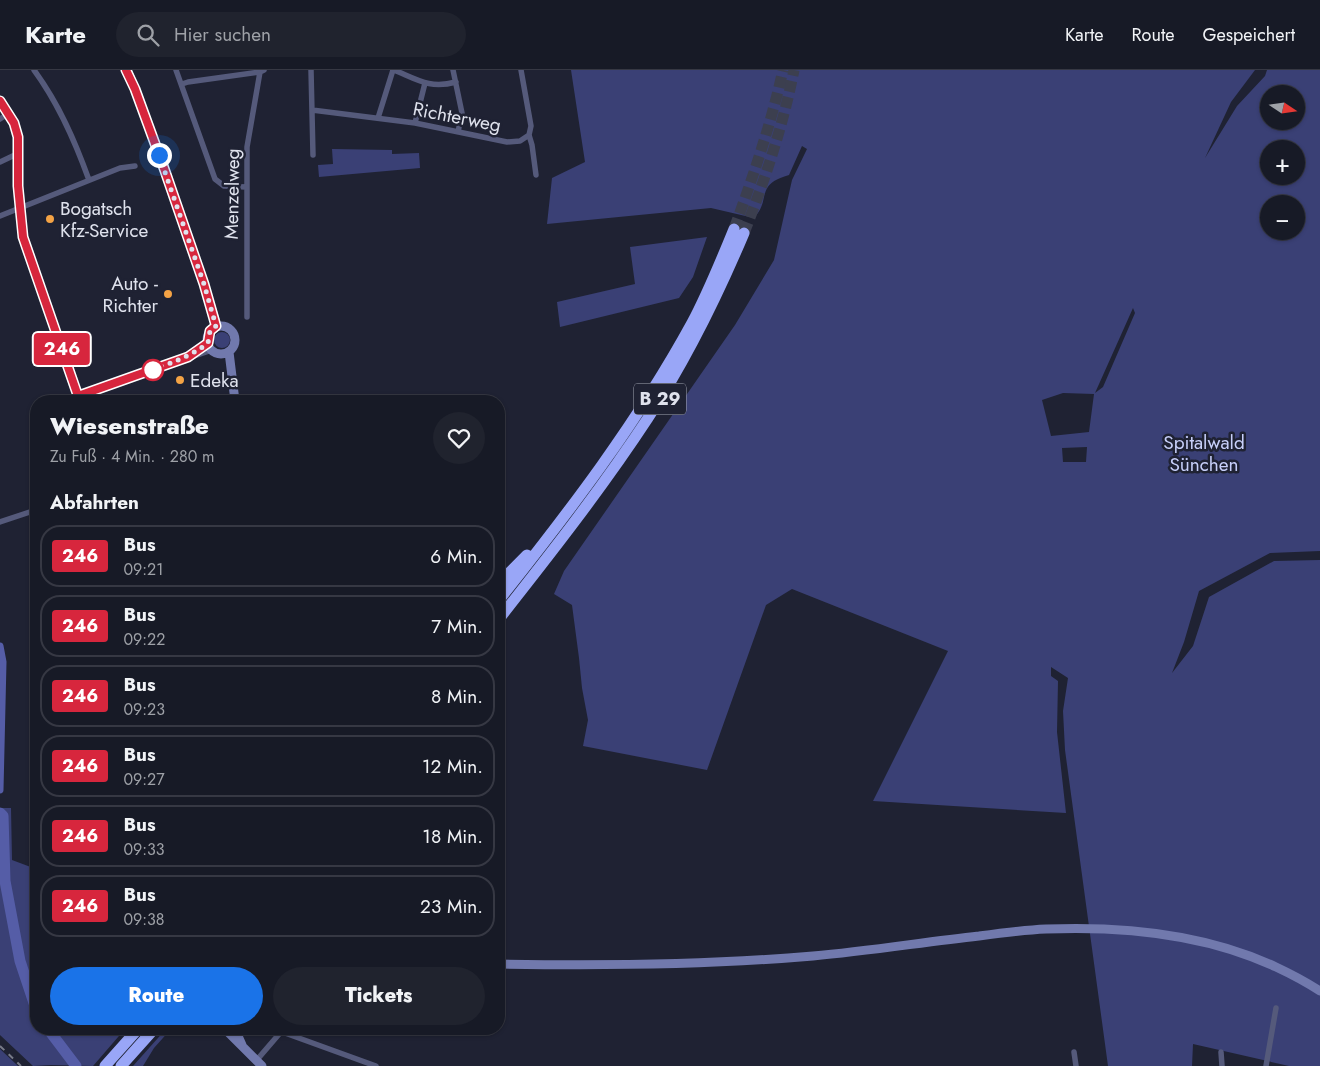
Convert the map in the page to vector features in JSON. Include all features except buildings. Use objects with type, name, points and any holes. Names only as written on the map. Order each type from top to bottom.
[{"type":"highway","name":"B 29","points":[[505,592],[594,477],[651,394],[693,322],[718,269],[739,231],[702,324],[677,371],[648,417],[575,521],[505,611]]},
{"type":"highway","points":[[505,576],[539,542],[551,534]]},
{"type":"highway","points":[[105,1066],[133,1035]]},
{"type":"highway","points":[[120,1066],[148,1035]]},
{"type":"main road","points":[[126,70],[139,98],[219,326]]},
{"type":"main road","points":[[219,326],[230,328],[235,336],[235,344],[226,353],[210,347],[210,331],[219,326]]},
{"type":"main road","points":[[226,353],[234,395]]},
{"type":"main road","points":[[505,964],[629,965],[743,962],[850,953],[1045,929],[1132,931],[1196,941],[1237,952],[1276,966],[1320,991]]},
{"type":"main road","points":[[230,1035],[259,1064]]},
{"type":"main road","points":[[238,1035],[242,1045]]},
{"type":"street","points":[[34,70],[69,127],[89,180]]},
{"type":"street","points":[[176,70],[215,179],[224,186],[246,186]]},
{"type":"street","points":[[311,70],[313,155]]},
{"type":"street","points":[[378,118],[394,70],[425,83],[442,86],[456,82]]},
{"type":"street","points":[[453,70],[462,113],[458,132]]},
{"type":"street","points":[[521,70],[532,126],[529,135],[536,175]]},
{"type":"street","points":[[182,84],[262,71]]},
{"type":"street","name":"Menzelweg","points":[[247,317],[247,147],[262,71]]},
{"type":"street","points":[[415,123],[425,83]]},
{"type":"street","points":[[0,101],[18,137],[18,186],[23,237],[79,395]]},
{"type":"street","name":"Richterweg","points":[[312,110],[415,123],[507,142],[520,141],[529,135]]},
{"type":"street","points":[[0,119],[8,114]]},
{"type":"street","points":[[0,162],[19,153]]},
{"type":"street","points":[[0,216],[120,168],[135,166]]},
{"type":"street","points":[[88,395],[210,347]]},
{"type":"street","points":[[0,522],[30,512]]},
{"type":"street","points":[[1266,1066],[1276,1008]]},
{"type":"street","points":[[259,1064],[279,1035]]},
{"type":"street","points":[[291,1035],[376,1066]]},
{"type":"street","points":[[1074,1052],[1076,1066]]},
{"type":"street","points":[[1221,1052],[1222,1066]]},
{"type":"green space","name":"Spitalwald Sünchen","points":[[571,70],[1255,70],[1231,102],[1205,158],[1237,106],[1265,76],[1267,70],[1320,70],[1320,551],[1270,553],[1199,591],[1184,642],[1172,673],[1193,646],[1209,597],[1274,561],[1320,560],[1320,1066],[1289,1066],[1193,1044],[1192,1066],[1108,1066],[1065,750],[1063,711],[1068,678],[1051,667],[1051,676],[1058,681],[1057,732],[1066,813],[873,801],[948,651],[792,589],[766,605],[707,770],[583,746],[588,720],[582,688],[572,605],[554,594],[564,571],[735,325],[774,260],[792,180],[807,149],[802,146],[789,175],[771,183],[767,188],[762,205],[754,218],[711,208],[547,224],[552,178],[585,162]],"holes":[[[1133,308],[1135,313],[1103,387],[1095,393]],[[1063,393],[1094,394],[1089,432],[1051,436],[1042,400]],[[1087,447],[1086,462],[1063,462],[1062,448]]]},
{"type":"green space","points":[[332,149],[392,150],[392,154],[419,153],[420,168],[319,177],[318,165],[333,164]]},
{"type":"green space","points":[[707,237],[693,277],[679,298],[560,327],[557,302],[635,284],[630,247]]},
{"type":"green space","points":[[222,332],[228,334],[230,340],[228,346],[222,348],[216,346],[214,340],[216,334]]},
{"type":"green space","points":[[0,808],[11,808],[12,860],[30,867],[30,1035],[120,1035],[93,1066],[33,1066],[0,1035]]},
{"type":"green space","points":[[161,1035],[166,1035],[154,1048],[143,1066],[133,1066]]},
{"type":"green space","points":[[0,1049],[17,1065],[18,1066],[0,1066]]},
{"type":"waterway","points":[[0,646],[3,662],[0,790]]},
{"type":"waterway","points":[[0,813],[3,816],[5,881],[20,961],[30,991]]},
{"type":"waterway","points":[[53,1035],[76,1066]]},
{"type":"tunnel","points":[[734,229],[761,150],[783,70]]},
{"type":"tunnel","points":[[744,233],[773,153],[794,70]]},
{"type":"railway","points":[[0,1046],[21,1066]]},
{"type":"bus line","name":"246","points":[[81,395],[188,357],[208,343],[208,335],[216,326],[204,284],[165,171],[135,89],[126,70]]},
{"type":"bus line","name":"246","points":[[0,101],[14,123],[18,137],[18,186],[23,237],[78,395]]},
{"type":"place","name":"Bogatsch Kfz-Service","points":[[50,219]]},
{"type":"place","name":"Auto - Richter","points":[[168,294]]},
{"type":"place","name":"Edeka","points":[[180,380]]},
{"type":"route","points":[[153,370],[188,357],[200,349],[208,343],[208,335],[216,326],[204,284],[159,155]]}]
